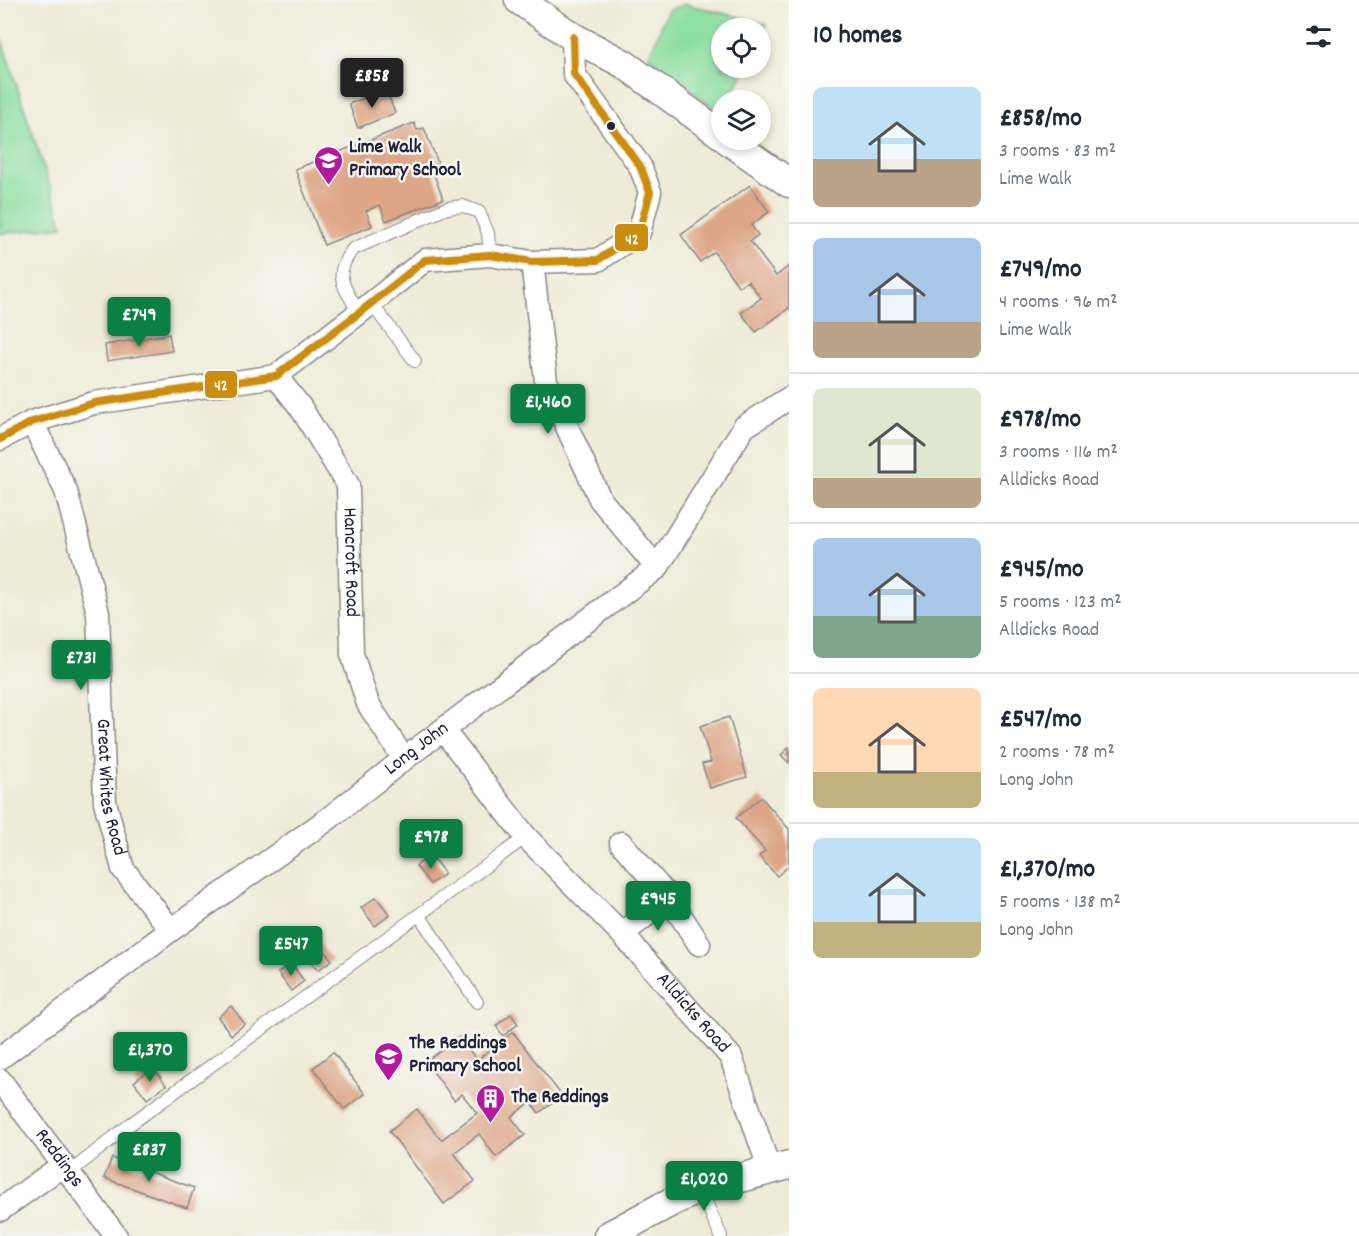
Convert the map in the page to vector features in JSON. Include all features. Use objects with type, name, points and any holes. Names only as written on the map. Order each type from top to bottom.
[{"type":"street","points":[[519,0],[573,37],[624,64],[711,127]]},
{"type":"street","points":[[0,439],[32,422],[94,403],[276,375],[425,260],[490,255],[532,262],[598,260],[639,232],[650,192],[640,166],[574,74],[573,37]]},
{"type":"street","points":[[742,150],[789,183]]},
{"type":"street","points":[[532,262],[546,381],[600,499],[657,568]]},
{"type":"street","name":"Hancroft Road","points":[[276,375],[301,408],[348,485],[352,654],[368,704],[404,759]]},
{"type":"street","name":"Long John","points":[[0,1058],[171,930],[328,819],[443,729],[657,568],[744,427],[789,398]]},
{"type":"street","name":"Great Whites Road","points":[[32,422],[66,491],[98,613],[105,802],[123,869],[171,930]]},
{"type":"street","name":"Alldicks Road","points":[[443,729],[526,837],[622,934],[730,1057],[779,1168]]},
{"type":"street","points":[[621,843],[669,898],[699,944]]},
{"type":"street","points":[[622,934],[669,898]]},
{"type":"street","name":"Reddings","points":[[0,1080],[116,1236]]},
{"type":"street","points":[[608,1236],[699,1189],[779,1168]]},
{"type":"street","points":[[0,1210],[67,1169]]},
{"type":"lane","points":[[415,361],[341,280],[342,262],[353,249],[447,208],[463,206],[479,212],[488,233],[490,255]]},
{"type":"lane","points":[[67,1169],[526,837]]},
{"type":"lane","points":[[419,915],[477,1002]]},
{"type":"lane","points":[[699,1189],[721,1236]]},
{"type":"green space","points":[[686,4],[743,18],[711,18],[711,78],[741,78],[734,90],[711,90],[711,106],[649,56],[668,10]]},
{"type":"green space","points":[[0,35],[63,226],[0,234]]},
{"type":"building","points":[[386,89],[395,113],[358,128],[349,104]]},
{"type":"building","name":"Lime Walk Primary School","points":[[414,123],[417,130],[424,128],[438,163],[431,166],[443,199],[386,221],[380,205],[366,211],[372,226],[324,245],[295,169]]},
{"type":"building","points":[[750,185],[769,212],[751,225],[758,235],[750,241],[776,276],[789,266],[789,308],[756,332],[741,313],[761,298],[748,281],[739,287],[714,252],[700,262],[681,235]]},
{"type":"building","points":[[169,334],[172,351],[107,361],[105,345]]},
{"type":"building","points":[[729,717],[747,777],[710,788],[702,764],[711,762],[700,726]]},
{"type":"building","points":[[789,747],[789,763],[781,755]]},
{"type":"building","points":[[761,797],[789,829],[789,866],[777,876],[759,856],[765,851],[736,818]]},
{"type":"building","points":[[431,855],[445,874],[430,884],[416,866]]},
{"type":"building","points":[[376,897],[390,915],[375,926],[361,908]]},
{"type":"building","points":[[318,942],[332,960],[318,970],[304,953]]},
{"type":"building","points":[[291,963],[304,981],[291,991],[278,973]]},
{"type":"building","points":[[231,1006],[245,1024],[231,1035],[218,1017]]},
{"type":"building","points":[[511,1014],[518,1024],[503,1036],[496,1026]]},
{"type":"building","name":"The Reddings","points":[[513,1032],[562,1096],[539,1113],[531,1102],[511,1117],[525,1135],[496,1157],[479,1134],[454,1153],[475,1181],[444,1204],[389,1131],[417,1109],[441,1140],[477,1113],[462,1094],[454,1100],[426,1062],[459,1037],[477,1060]]},
{"type":"building","points":[[333,1052],[365,1094],[344,1109],[313,1068]]},
{"type":"building","points":[[153,1067],[166,1085],[147,1099],[134,1082]]},
{"type":"building","points":[[112,1158],[194,1188],[187,1208],[104,1178]]},
{"type":"transit line","name":"42","points":[[0,439],[32,422],[94,403],[276,376],[425,260],[490,255],[532,262],[598,260],[639,233],[650,192],[640,166],[574,74],[573,37]]},
{"type":"place","name":"Lime Walk Primary School","points":[[328,186]]},
{"type":"place","name":"The Reddings Primary School","points":[[388,1082]]},
{"type":"place","name":"The Reddings","points":[[490,1124]]}]
